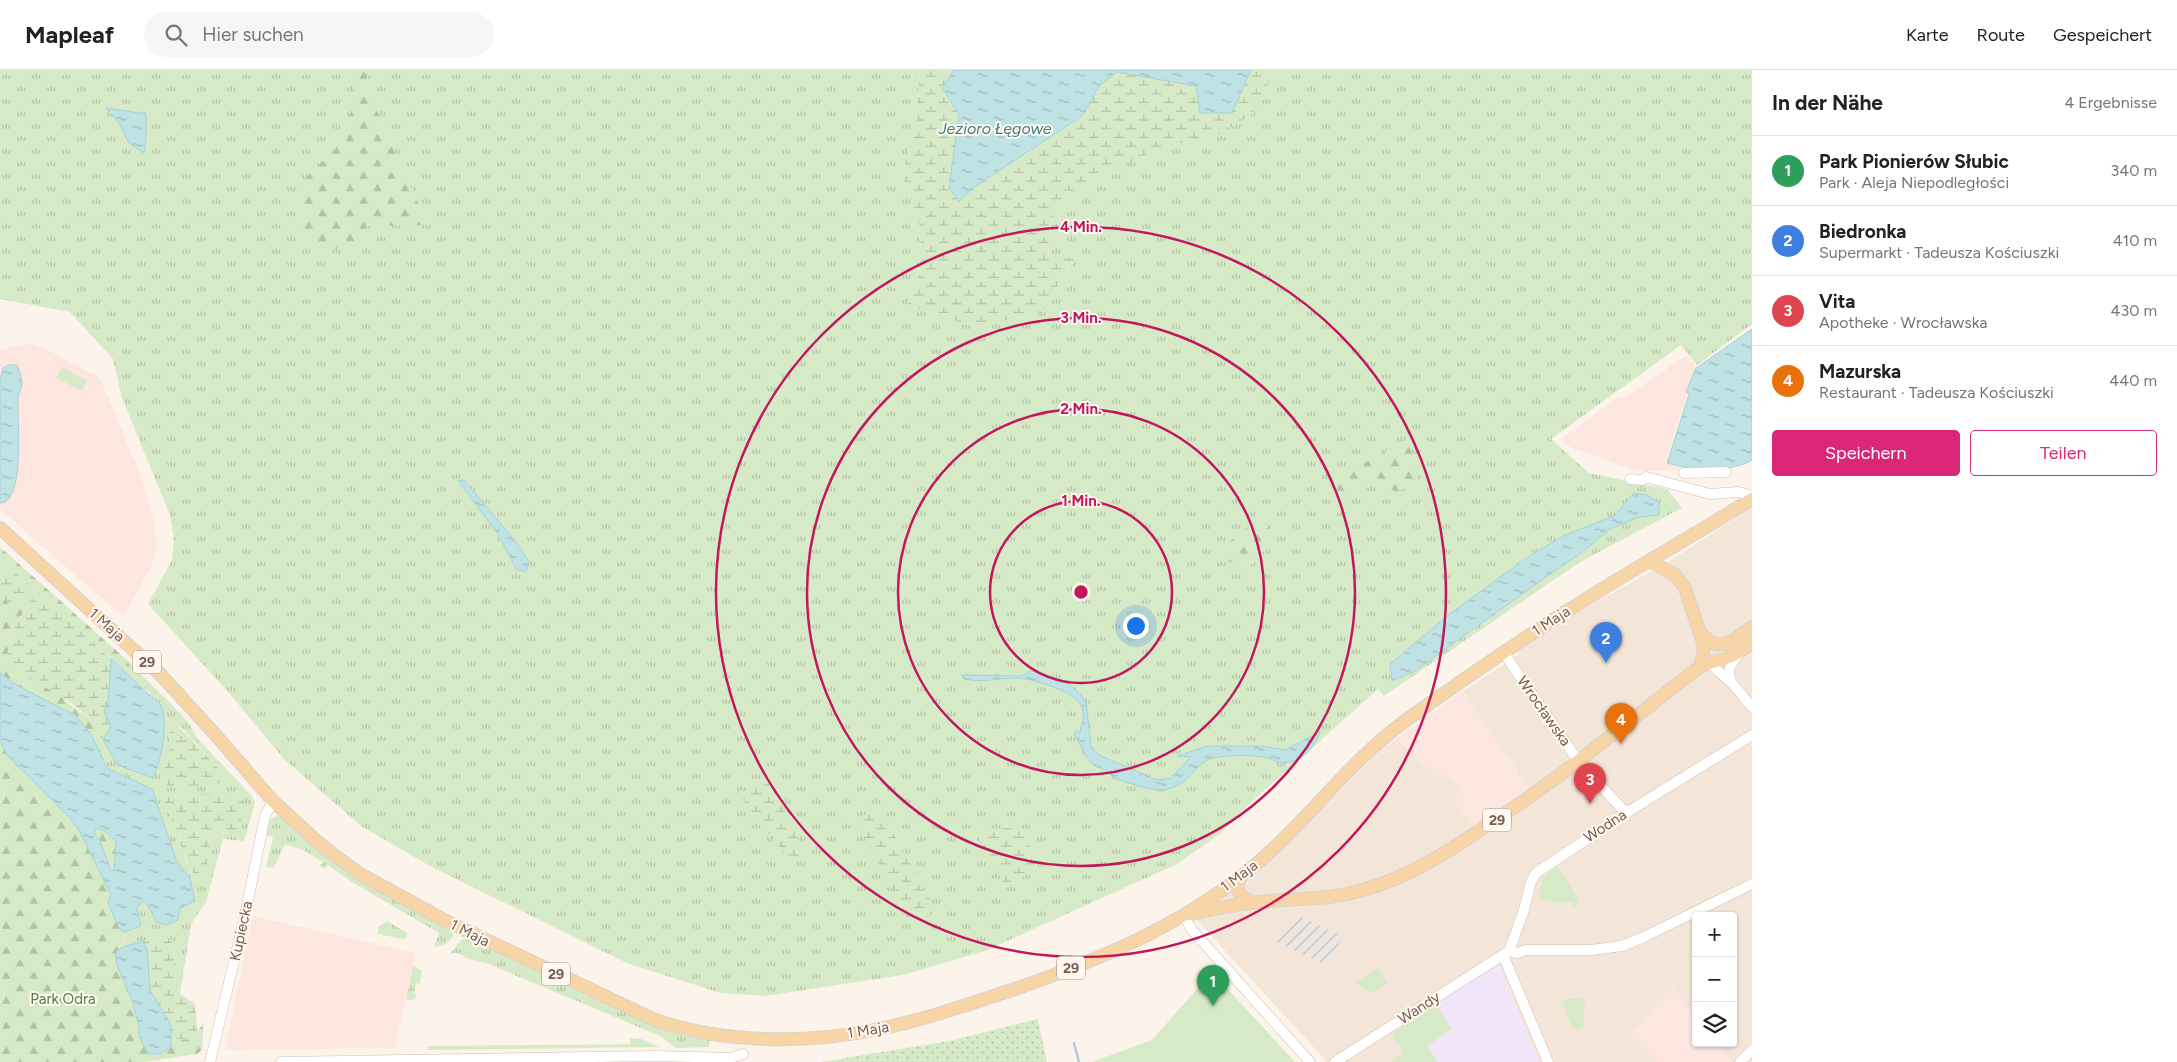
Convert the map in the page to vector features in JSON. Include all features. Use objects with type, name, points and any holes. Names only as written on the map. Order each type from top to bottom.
[{"type":"main road","name":"1 Maja","points":[[3,532],[160,674],[214,732],[273,801],[321,845],[360,874],[442,919],[653,1019],[697,1032],[743,1037],[827,1036],[876,1030],[902,1024],[1039,981],[1136,941],[1184,916],[1239,878],[1274,848],[1383,739],[1401,724],[1503,652],[1571,608],[1650,562],[1752,498]]},
{"type":"main road","points":[[1650,562],[1669,570],[1681,582],[1701,634],[1705,664]]},
{"type":"main road","points":[[1701,634],[1714,644],[1726,644],[1752,626]]},
{"type":"main road","name":"29","points":[[1184,916],[1219,907],[1251,902],[1334,897],[1364,890],[1394,879],[1456,846],[1529,798],[1579,762],[1705,664],[1740,652],[1752,642]]},
{"type":"main road","points":[[1239,878],[1238,892],[1242,898],[1251,902]]},
{"type":"street","points":[[1684,473],[1708,475],[1726,472]]},
{"type":"street","points":[[1630,479],[1642,480],[1646,477],[1710,494],[1738,492],[1752,498]]},
{"type":"street","name":"Wrocławska","points":[[1503,652],[1579,762],[1626,813]]},
{"type":"street","points":[[1733,684],[1728,674],[1733,660],[1740,652]]},
{"type":"street","points":[[1705,664],[1733,684],[1752,706]]},
{"type":"street","name":"Wodna","points":[[1510,953],[1531,882],[1536,874],[1626,813],[1752,735]]},
{"type":"street","name":"Kupiecka","points":[[210,1062],[244,920],[265,816],[273,801]]},
{"type":"street","points":[[1510,953],[1525,950],[1591,950],[1622,946],[1752,884]]},
{"type":"street","points":[[1709,912],[1752,890]]},
{"type":"street","points":[[1184,916],[1192,930],[1310,1062]]},
{"type":"street","points":[[1510,953],[1524,956],[1614,954],[1647,942],[1692,920]]},
{"type":"street","points":[[1510,953],[1548,1062]]},
{"type":"street","name":"Wandy","points":[[1335,1062],[1496,957],[1510,953]]},
{"type":"street","points":[[281,1062],[655,1056],[744,1058],[743,1037]]},
{"type":"street","points":[[1740,1062],[1752,1050]]},
{"type":"shaded area","points":[[29,343],[48,350],[100,378],[138,469],[153,516],[157,544],[152,565],[123,617],[0,509],[0,350]]},
{"type":"shaded area","points":[[1687,355],[1696,366],[1665,463],[1685,470],[1637,471],[1570,447],[1560,440],[1617,398],[1624,398]]},
{"type":"shaded area","points":[[1752,507],[1752,1062],[1327,1062],[1198,921],[1288,844],[1381,750],[1397,738],[1417,759],[1439,777],[1445,773],[1462,790],[1452,800],[1475,825],[1531,788],[1523,775],[1519,778],[1516,774],[1518,771],[1503,752],[1463,691],[1518,655],[1519,651],[1559,623],[1673,559]]},
{"type":"shaded area","points":[[1463,691],[1518,772],[1516,774],[1519,778],[1523,775],[1531,787],[1475,825],[1452,800],[1462,790],[1446,773],[1440,777],[1417,759],[1397,738]]},
{"type":"shaded area","points":[[253,916],[416,953],[395,1048],[225,1050]]},
{"type":"shaded area","points":[[1302,917],[1343,936],[1333,955],[1323,964],[1274,941]]},
{"type":"shaded area","points":[[1499,964],[1539,1062],[1437,1062],[1427,1046],[1451,1029],[1439,1009],[1438,1003]]},
{"type":"shaded area","points":[[1673,986],[1692,1012],[1692,1047],[1720,1047],[1732,1059],[1728,1062],[1658,1062],[1630,1033]]},
{"type":"green space","points":[[0,70],[920,70],[916,126],[902,176],[919,221],[922,268],[907,305],[974,327],[1041,313],[1076,258],[1048,258],[1051,222],[1063,195],[1162,147],[1213,137],[1266,90],[1273,70],[1752,70],[1752,324],[1697,365],[1681,345],[1551,439],[1589,473],[1667,489],[1682,508],[1580,562],[1384,696],[1378,689],[1256,798],[1221,833],[1177,864],[985,951],[903,975],[765,996],[721,993],[629,964],[430,866],[361,826],[284,759],[229,693],[148,604],[172,560],[174,539],[170,515],[122,398],[113,359],[70,312],[0,299]],"holes":[[[1634,493],[1659,515],[1639,517],[1610,529],[1580,554],[1415,671],[1392,681],[1390,664],[1451,613],[1528,557],[1565,535],[1614,516]]]},
{"type":"green space","points":[[345,70],[364,70],[376,110],[428,225],[367,226],[351,245],[321,252],[303,238],[298,185],[335,150],[341,136],[352,109],[353,83]]},
{"type":"green space","points":[[920,70],[954,70],[942,88],[959,114],[949,188],[959,201],[977,185],[1082,116],[1099,86],[1117,72],[1196,86],[1231,113],[1251,70],[1273,70],[1266,90],[1252,114],[1230,128],[1213,137],[1162,147],[1063,196],[1051,222],[1048,257],[1076,258],[1041,313],[974,327],[907,305],[922,268],[919,221],[902,176],[916,126]]},
{"type":"green space","points":[[62,367],[87,381],[82,391],[56,378]]},
{"type":"green space","points":[[1406,440],[1418,466],[1417,485],[1395,492],[1376,477],[1363,485],[1358,498],[1338,489],[1339,477]]},
{"type":"green space","points":[[1259,518],[1278,536],[1249,567],[1227,561],[1224,546]]},
{"type":"green space","points":[[0,547],[128,661],[134,680],[38,591],[22,614],[9,641],[66,701],[92,720],[103,739],[91,734],[75,715],[18,686],[0,673]]},
{"type":"green space","points":[[10,567],[29,585],[23,598],[11,606],[0,596],[0,573]]},
{"type":"green space","points":[[38,591],[111,659],[108,703],[104,711],[111,727],[103,739],[96,726],[85,714],[73,704],[18,669],[7,658],[8,648],[14,631]]},
{"type":"green space","points":[[128,661],[180,713],[191,726],[196,737],[252,796],[255,803],[244,841],[223,839],[206,902],[191,924],[180,994],[173,974],[175,957],[171,939],[153,937],[143,942],[125,946],[124,932],[141,926],[137,908],[144,901],[156,922],[180,908],[190,878],[177,862],[152,789],[107,768],[91,734],[103,739],[117,765],[153,778],[157,769],[164,715],[149,692],[134,680]],"holes":[[[171,718],[219,769],[220,783],[162,780],[169,752]],[[174,795],[197,795],[230,834],[216,833],[210,840],[204,875],[187,862],[181,847]]]},
{"type":"green space","points":[[171,718],[219,769],[220,783],[173,788],[168,786],[162,779],[169,752]]},
{"type":"green space","name":"Park Odra","points":[[0,741],[18,766],[71,820],[80,832],[100,870],[112,899],[116,919],[124,932],[125,946],[117,951],[114,957],[133,1005],[139,1036],[161,1054],[171,1047],[171,1038],[185,1040],[197,1036],[204,1022],[202,1050],[197,1054],[144,1062],[0,1062]]},
{"type":"green space","points":[[766,780],[778,797],[806,855],[792,864],[743,800],[747,792]]},
{"type":"green space","points":[[224,793],[238,797],[245,806],[241,821],[242,829],[230,834],[216,833],[210,840],[205,875],[194,875],[181,847],[180,836],[165,806],[165,796]]},
{"type":"green space","points":[[881,812],[937,912],[910,924],[856,820],[868,813]]},
{"type":"green space","points":[[278,815],[452,928],[454,935],[446,944],[434,947],[439,933],[350,881],[328,865],[325,869],[320,866],[323,862],[305,851],[285,844],[274,868],[266,867],[273,837],[264,835],[270,819]]},
{"type":"green space","points":[[95,828],[105,831],[116,842],[115,871],[111,871],[99,839],[94,833]]},
{"type":"green space","points":[[1019,828],[1036,858],[1032,868],[1025,876],[1005,885],[978,837],[983,831]]},
{"type":"green space","points":[[1558,867],[1578,899],[1577,906],[1573,906],[1573,902],[1556,903],[1538,898],[1543,877]]},
{"type":"green space","points":[[387,921],[407,933],[407,937],[402,939],[378,934],[378,927]]},
{"type":"green space","points":[[154,937],[171,939],[175,957],[173,974],[180,994],[195,1004],[198,1036],[185,1040],[171,1038],[171,1025],[150,990],[147,950],[143,942]]},
{"type":"green space","points":[[462,939],[471,939],[710,1039],[709,1047],[676,1048],[660,1036],[486,963],[469,959],[458,953],[450,954]]},
{"type":"green space","points":[[413,966],[422,970],[420,984],[416,983],[414,994],[417,995],[415,998],[406,1000]]},
{"type":"green space","points":[[1378,969],[1387,983],[1372,993],[1356,982]]},
{"type":"green space","points":[[1212,972],[1295,1062],[1092,1062],[1152,1040]]},
{"type":"green space","points":[[1581,998],[1585,1001],[1583,1027],[1577,1030],[1571,1026],[1562,1002],[1567,999]]},
{"type":"green space","points":[[1438,1003],[1439,1009],[1452,1029],[1427,1046],[1437,1062],[1390,1062],[1403,1052],[1391,1034]]},
{"type":"green space","points":[[1038,1019],[1047,1062],[821,1062],[949,1041]]},
{"type":"green space","points":[[630,1038],[641,1039],[660,1047],[428,1050],[428,1046],[630,1044]]},
{"type":"water","name":"Jezioro Łęgowe","points":[[954,70],[1251,70],[1232,113],[1200,113],[1196,86],[1117,72],[1099,86],[1082,116],[977,185],[959,201],[949,188],[959,114],[942,88]]},
{"type":"water","points":[[106,108],[146,114],[144,153],[128,142],[120,124]]},
{"type":"water","points":[[1752,329],[1752,460],[1744,464],[1722,469],[1698,469],[1667,463],[1689,394],[1686,392],[1696,368]]},
{"type":"water","points":[[8,365],[17,365],[22,381],[18,398],[18,458],[14,489],[8,499],[0,503],[0,379],[3,368]]},
{"type":"water","points":[[464,480],[517,543],[529,562],[526,572],[516,569],[498,534],[458,481]]},
{"type":"water","points":[[1634,493],[1647,495],[1659,503],[1659,515],[1639,517],[1610,529],[1580,554],[1415,671],[1392,681],[1390,664],[1451,613],[1528,557],[1565,535],[1614,516]]},
{"type":"water","points":[[111,659],[161,705],[164,723],[163,742],[153,778],[117,765],[103,739],[111,727],[104,711],[108,703]]},
{"type":"water","points":[[1030,671],[1045,674],[1069,684],[1081,695],[1086,702],[1091,746],[1099,755],[1157,780],[1171,778],[1191,757],[1177,756],[1207,746],[1261,746],[1285,750],[1320,732],[1310,750],[1292,762],[1277,762],[1268,758],[1247,755],[1213,758],[1203,763],[1180,784],[1171,788],[1161,790],[1142,787],[1113,778],[1107,771],[1090,762],[1074,735],[1076,730],[1080,733],[1083,710],[1074,698],[1065,692],[1024,679],[1010,678],[977,681],[964,679],[962,675],[1022,676]]},
{"type":"water","points":[[0,673],[18,686],[75,715],[91,734],[107,768],[152,789],[177,862],[190,878],[195,901],[180,908],[178,920],[166,925],[156,922],[150,909],[143,901],[137,908],[141,926],[124,932],[118,927],[108,902],[111,895],[80,832],[70,818],[7,755],[0,741]],"holes":[[[96,828],[105,831],[116,842],[114,871],[111,870],[99,839],[94,833]]]},
{"type":"water","points":[[143,942],[147,950],[150,990],[171,1025],[171,1047],[161,1054],[148,1054],[139,1036],[139,1026],[133,1003],[115,956],[117,951],[125,946]]},
{"type":"waterway","points":[[1074,1043],[1079,1062]]},
{"type":"place","name":"Biedronka","points":[[1606,663]]},
{"type":"place","name":"Mazurska","points":[[1621,744]]},
{"type":"place","name":"Vita","points":[[1590,804]]},
{"type":"place","name":"Park Pionierów Słubic","points":[[1213,1006]]}]
